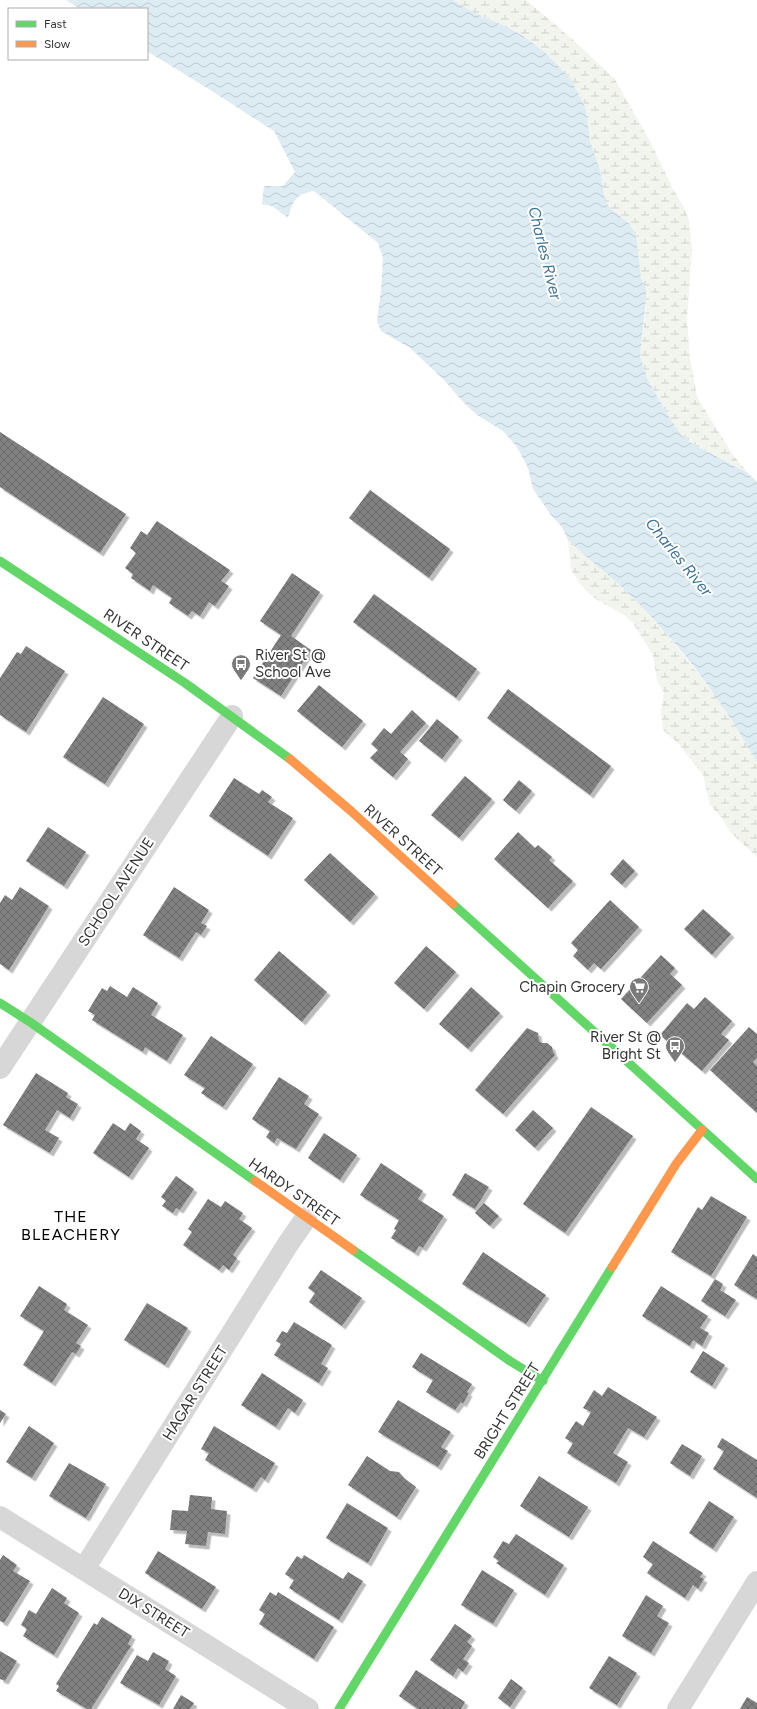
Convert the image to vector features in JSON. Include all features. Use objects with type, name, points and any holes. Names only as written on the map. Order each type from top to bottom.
[{"type":"street","name":"RIVER STREET","points":[[0,561],[185,683],[274,747],[325,789],[757,1178]]},
{"type":"street","name":"SCHOOL AVENUE","points":[[0,1068],[232,716]]},
{"type":"street","name":"HARDY STREET","points":[[0,1003],[30,1022],[510,1361],[543,1381]]},
{"type":"street","name":"BRIGHT STREET","points":[[338,1709],[543,1381],[676,1164],[702,1130]]},
{"type":"street","name":"HAGAR STREET","points":[[84,1569],[306,1218]]},
{"type":"street","name":"DIX STREET","points":[[0,1517],[308,1709]]},
{"type":"street","points":[[678,1709],[757,1582]]},
{"type":"green space","points":[[453,0],[526,0],[571,38],[614,78],[651,143],[689,220],[692,250],[687,319],[690,358],[697,397],[733,455],[748,473],[693,444],[681,435],[647,378],[640,356],[646,309],[646,289],[641,278],[636,235],[630,224],[610,208],[605,202],[590,141],[586,109],[571,79],[547,54],[523,36],[507,27],[472,12]]},
{"type":"green space","points":[[568,540],[633,598],[661,627],[719,700],[744,738],[757,762],[757,857],[731,833],[722,818],[710,805],[703,775],[679,744],[663,730],[661,711],[664,693],[657,680],[653,655],[633,623],[624,615],[594,598],[580,584],[571,570]]},
{"type":"water","name":"Charles River","points":[[66,0],[453,0],[472,12],[507,27],[523,36],[547,54],[571,79],[586,109],[590,141],[600,171],[605,201],[610,208],[630,224],[636,235],[641,278],[646,289],[640,356],[647,378],[681,435],[693,444],[748,473],[757,482],[757,762],[731,718],[701,676],[669,636],[626,591],[568,540],[562,527],[551,515],[533,489],[528,468],[517,447],[503,431],[477,415],[465,404],[443,379],[410,348],[381,331],[377,321],[383,258],[378,243],[314,191],[303,194],[296,199],[293,203],[288,218],[272,206],[262,204],[264,186],[283,186],[295,172],[274,131],[148,52],[148,8],[78,8]]},
{"type":"building","points":[[0,432],[126,514],[100,553],[0,487]]},
{"type":"building","points":[[370,490],[450,549],[429,578],[349,518]]},
{"type":"building","points":[[157,521],[230,570],[221,581],[229,586],[215,606],[209,602],[200,616],[192,611],[188,616],[169,603],[172,598],[153,585],[150,591],[131,578],[133,574],[125,568],[136,553],[130,548],[141,531],[147,535]]},
{"type":"building","points":[[292,573],[320,592],[291,636],[311,650],[281,696],[253,678],[281,635],[260,621]]},
{"type":"building","points":[[374,594],[477,669],[456,698],[353,622]]},
{"type":"building","points":[[26,646],[65,671],[26,732],[0,715],[0,678],[17,652],[21,654]]},
{"type":"building","points":[[319,685],[363,721],[342,747],[297,711]]},
{"type":"building","points":[[508,689],[611,766],[590,795],[487,718]]},
{"type":"building","points":[[103,697],[144,724],[105,784],[63,757]]},
{"type":"building","points":[[412,710],[426,723],[400,752],[408,759],[393,777],[370,758],[378,750],[371,744],[384,728],[391,734]]},
{"type":"building","points":[[437,719],[459,737],[442,759],[419,741]]},
{"type":"building","points":[[465,776],[492,799],[459,838],[431,815]]},
{"type":"building","points":[[234,778],[259,794],[262,790],[272,797],[268,802],[293,818],[268,856],[209,816]]},
{"type":"building","points":[[519,780],[532,791],[516,811],[503,800]]},
{"type":"building","points":[[48,827],[86,852],[64,886],[26,861]]},
{"type":"building","points":[[518,832],[535,848],[538,845],[552,857],[549,860],[573,881],[548,908],[494,859]]},
{"type":"building","points":[[330,853],[375,894],[350,922],[304,880]]},
{"type":"building","points":[[623,859],[635,871],[622,885],[610,874]]},
{"type":"building","points":[[20,887],[49,906],[9,970],[0,964],[0,903],[5,895],[12,900]]},
{"type":"building","points":[[174,887],[209,910],[201,923],[207,926],[201,935],[196,932],[179,958],[143,935]]},
{"type":"building","points":[[610,900],[639,927],[601,969],[594,963],[588,970],[573,956],[578,950],[571,943]]},
{"type":"building","points":[[703,909],[731,934],[712,955],[684,929]]},
{"type":"building","points":[[426,946],[456,972],[424,1009],[394,983]]},
{"type":"building","points":[[279,951],[327,992],[302,1022],[254,980]]},
{"type":"building","points":[[661,955],[675,968],[670,974],[682,985],[647,1023],[621,999]]},
{"type":"building","points":[[110,986],[127,997],[133,987],[158,1003],[151,1015],[183,1035],[167,1061],[145,1047],[143,1052],[92,1020],[95,1015],[88,1011],[102,988],[107,991]]},
{"type":"building","points":[[471,987],[500,1013],[468,1049],[439,1024]]},
{"type":"building","points":[[705,997],[732,1021],[721,1034],[729,1040],[702,1071],[660,1035],[687,1003],[694,1009]]},
{"type":"building","points":[[749,1027],[757,1034],[757,1058],[753,1062],[757,1066],[757,1113],[710,1070]]},
{"type":"building","points":[[527,1028],[538,1033],[539,1041],[542,1043],[547,1043],[552,1047],[555,1055],[503,1114],[475,1090]]},
{"type":"building","points":[[211,1036],[253,1064],[223,1107],[201,1093],[205,1088],[184,1075]]},
{"type":"building","points":[[36,1073],[68,1093],[66,1097],[78,1104],[70,1118],[57,1110],[45,1130],[59,1138],[50,1153],[3,1125]]},
{"type":"building","points":[[279,1077],[309,1096],[304,1104],[319,1114],[296,1149],[277,1138],[274,1143],[266,1137],[270,1131],[252,1119]]},
{"type":"building","points":[[591,1107],[633,1136],[565,1233],[523,1204]]},
{"type":"building","points":[[533,1110],[553,1128],[535,1148],[515,1130]]},
{"type":"building","points":[[113,1123],[125,1131],[130,1123],[141,1131],[136,1139],[149,1148],[129,1177],[93,1153]]},
{"type":"building","points":[[324,1133],[357,1155],[340,1180],[308,1158]]},
{"type":"building","points":[[381,1163],[423,1191],[418,1199],[444,1216],[423,1248],[419,1246],[415,1253],[391,1238],[396,1230],[394,1229],[399,1220],[360,1195]]},
{"type":"building","points":[[465,1173],[489,1187],[475,1209],[452,1195]]},
{"type":"building","points":[[176,1176],[194,1189],[180,1210],[176,1208],[173,1213],[162,1206],[166,1201],[161,1197]]},
{"type":"building","points":[[711,1196],[747,1217],[711,1276],[671,1252],[698,1207],[702,1210]]},
{"type":"building","points":[[208,1199],[221,1207],[225,1201],[243,1213],[239,1219],[252,1228],[233,1255],[237,1258],[229,1270],[223,1265],[219,1270],[183,1245],[192,1232],[188,1229]]},
{"type":"building","points":[[484,1203],[499,1216],[490,1226],[475,1213]]},
{"type":"building","points":[[483,1252],[546,1295],[526,1324],[462,1284]]},
{"type":"building","points":[[753,1254],[757,1257],[757,1299],[734,1285]]},
{"type":"building","points":[[321,1270],[362,1298],[342,1326],[309,1302],[315,1293],[308,1288]]},
{"type":"building","points":[[715,1279],[723,1284],[720,1290],[736,1300],[725,1316],[701,1301]]},
{"type":"building","points":[[39,1286],[67,1304],[64,1310],[88,1325],[76,1343],[81,1346],[76,1354],[72,1352],[52,1383],[23,1365],[44,1331],[20,1316]]},
{"type":"building","points":[[661,1286],[708,1316],[700,1328],[709,1333],[702,1346],[693,1340],[690,1346],[642,1316]]},
{"type":"building","points":[[147,1303],[188,1328],[165,1365],[124,1340]]},
{"type":"building","points":[[294,1322],[332,1345],[321,1364],[328,1368],[319,1383],[274,1355],[281,1344],[276,1341],[282,1331],[287,1333]]},
{"type":"building","points":[[703,1351],[725,1365],[712,1386],[690,1372]]},
{"type":"building","points":[[421,1353],[472,1384],[467,1392],[469,1393],[463,1404],[461,1402],[455,1410],[426,1392],[433,1380],[412,1367]]},
{"type":"building","points":[[262,1373],[303,1400],[295,1413],[288,1408],[276,1427],[241,1405]]},
{"type":"building","points":[[608,1387],[657,1417],[644,1437],[628,1428],[613,1453],[628,1462],[616,1483],[567,1453],[573,1443],[565,1438],[576,1421],[583,1426],[591,1412],[583,1408],[594,1390],[602,1396]]},
{"type":"building","points":[[398,1400],[451,1432],[441,1447],[448,1451],[438,1467],[378,1432]]},
{"type":"building","points":[[0,1410],[6,1414],[0,1423]]},
{"type":"building","points":[[29,1426],[54,1443],[32,1478],[6,1462]]},
{"type":"building","points":[[214,1426],[275,1463],[265,1480],[261,1477],[253,1489],[205,1460],[209,1453],[201,1449]]},
{"type":"building","points":[[722,1438],[757,1460],[757,1498],[713,1469],[724,1451],[717,1447]]},
{"type":"building","points":[[682,1444],[702,1456],[690,1476],[670,1463]]},
{"type":"building","points":[[367,1456],[390,1471],[399,1472],[416,1487],[397,1517],[348,1485]]},
{"type":"building","points":[[69,1463],[106,1484],[86,1518],[49,1496]]},
{"type":"building","points":[[539,1476],[588,1507],[569,1537],[520,1506]]},
{"type":"building","points":[[190,1495],[212,1497],[211,1509],[227,1511],[225,1534],[208,1532],[206,1546],[185,1544],[187,1531],[170,1530],[172,1510],[188,1511]]},
{"type":"building","points":[[709,1501],[734,1517],[713,1549],[689,1533]]},
{"type":"building","points":[[347,1503],[388,1528],[368,1563],[326,1538]]},
{"type":"building","points":[[516,1534],[564,1565],[545,1595],[496,1563],[499,1561],[493,1557],[503,1541],[509,1544]]},
{"type":"building","points":[[653,1541],[703,1573],[700,1577],[704,1579],[698,1589],[693,1585],[685,1598],[647,1573],[653,1564],[643,1557]]},
{"type":"building","points":[[158,1551],[216,1587],[202,1609],[145,1573]]},
{"type":"building","points":[[3,1555],[17,1565],[13,1571],[30,1581],[4,1623],[0,1621],[0,1560]]},
{"type":"building","points":[[304,1555],[343,1579],[348,1572],[363,1581],[339,1620],[289,1588],[294,1580],[285,1574],[297,1556],[302,1559]]},
{"type":"building","points":[[482,1570],[514,1590],[493,1624],[461,1605]]},
{"type":"building","points":[[52,1588],[67,1598],[64,1603],[79,1613],[54,1655],[23,1636],[27,1629],[21,1625],[29,1610],[36,1614]]},
{"type":"building","points":[[270,1592],[276,1596],[278,1592],[334,1627],[314,1659],[259,1624],[265,1614],[259,1610]]},
{"type":"building","points":[[646,1595],[663,1606],[657,1616],[669,1623],[651,1653],[622,1636]]},
{"type":"building","points":[[102,1617],[132,1636],[128,1644],[131,1646],[91,1709],[87,1709],[56,1691],[59,1686],[56,1684],[94,1623],[97,1625]]},
{"type":"building","points":[[455,1624],[472,1636],[467,1642],[472,1646],[463,1659],[469,1663],[463,1672],[458,1668],[453,1676],[430,1660]]},
{"type":"building","points":[[0,1651],[17,1661],[5,1681],[0,1679]]},
{"type":"building","points":[[153,1652],[169,1661],[165,1669],[176,1676],[159,1705],[120,1683],[137,1655],[148,1661]]},
{"type":"building","points":[[609,1656],[637,1673],[617,1705],[589,1688]]},
{"type":"building","points":[[416,1670],[465,1702],[461,1709],[418,1709],[399,1696]]},
{"type":"building","points":[[511,1679],[523,1688],[510,1707],[498,1698]]},
{"type":"building","points":[[181,1695],[194,1703],[190,1709],[173,1709]]},
{"type":"building","points":[[747,1697],[757,1703],[757,1709],[740,1709]]},
{"type":"traffic: fast","points":[[0,561],[185,683],[290,759]]},
{"type":"traffic: fast","points":[[453,904],[757,1179]]},
{"type":"traffic: fast","points":[[0,1003],[30,1022],[255,1181]]},
{"type":"traffic: fast","points":[[353,1250],[510,1361],[543,1381]]},
{"type":"traffic: fast","points":[[339,1709],[612,1267]]},
{"type":"traffic: slow","points":[[290,759],[351,811],[453,904]]},
{"type":"traffic: slow","points":[[612,1267],[676,1164],[702,1130]]},
{"type":"traffic: slow","points":[[255,1181],[353,1250]]},
{"type":"place","name":"River St @ School Ave","points":[[241,681]]},
{"type":"place","name":"Chapin Grocery","points":[[639,1004]]},
{"type":"place","name":"River St @ Bright St","points":[[675,1063]]},
{"type":"district","name":"THE BLEACHERY","points":[[71,1225]]}]
